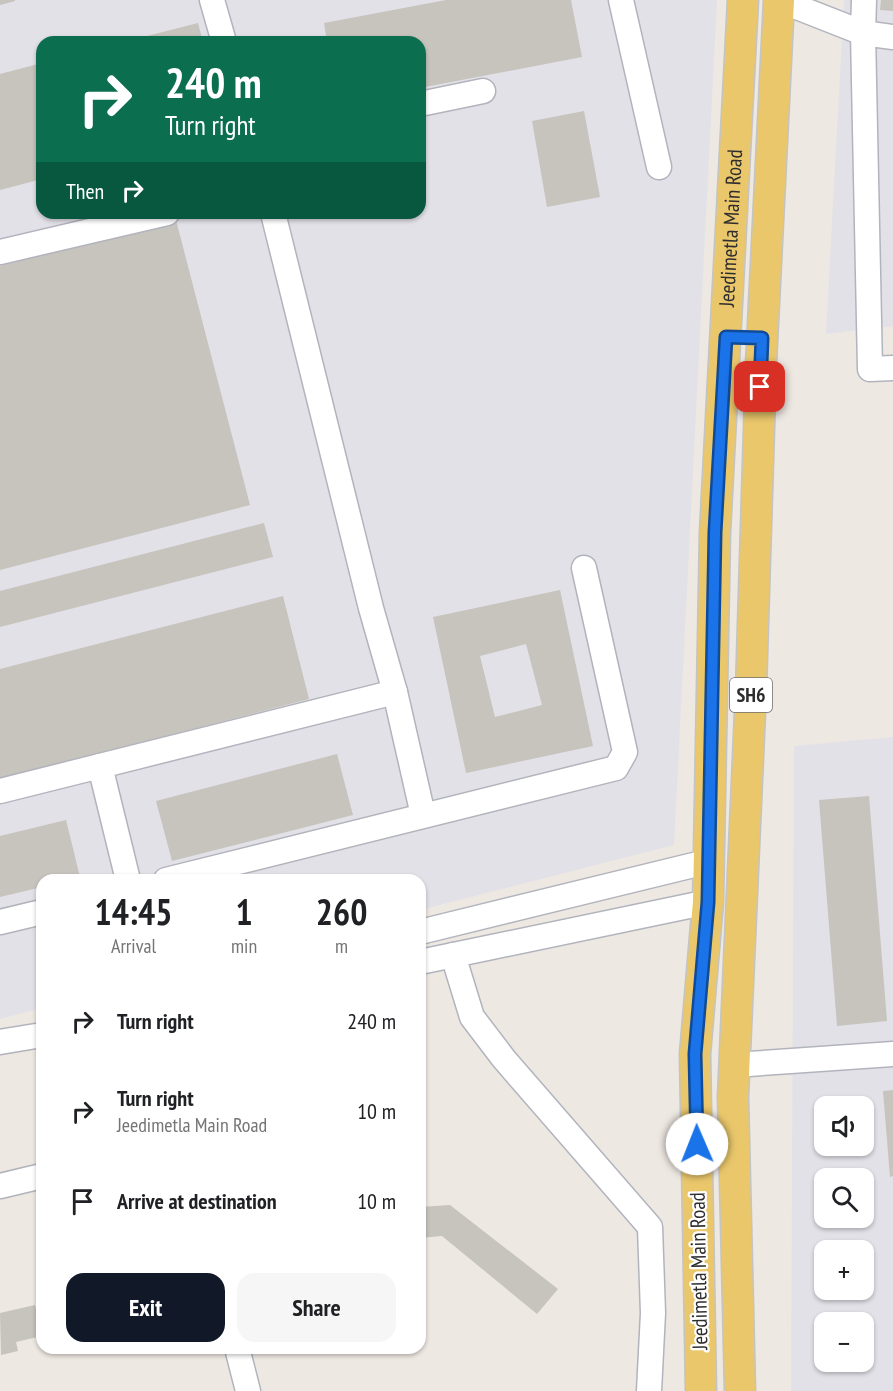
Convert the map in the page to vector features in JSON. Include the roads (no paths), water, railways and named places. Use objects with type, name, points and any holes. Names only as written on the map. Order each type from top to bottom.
[{"type":"main road","name":"Jeedimetla Main Road","points":[[701,1391],[695,1054],[710,861],[715,532],[743,0]]},
{"type":"main road","name":"Jeedimetla Main Road","points":[[740,1391],[734,1065],[752,677],[762,338],[779,0]]},
{"type":"main road","points":[[726,337],[762,338]]},
{"type":"lane","points":[[212,0],[223,36]]},
{"type":"lane","points":[[621,0],[659,167]]},
{"type":"lane","points":[[779,0],[863,33],[893,37]]},
{"type":"lane","points":[[864,0],[870,369],[893,368]]},
{"type":"lane","points":[[426,103],[483,91]]},
{"type":"lane","points":[[0,252],[141,219]]},
{"type":"lane","points":[[274,219],[368,597],[395,692],[423,815]]},
{"type":"lane","points":[[190,874],[616,768],[626,752],[584,568]]},
{"type":"lane","points":[[0,791],[395,692]]},
{"type":"lane","points":[[100,766],[127,874]]},
{"type":"lane","points":[[426,931],[710,861]]},
{"type":"lane","points":[[426,961],[708,902]]},
{"type":"lane","points":[[0,922],[36,913]]},
{"type":"lane","points":[[453,955],[472,1017],[504,1059],[650,1227],[652,1313],[648,1391]]},
{"type":"lane","points":[[0,1042],[36,1036]]},
{"type":"lane","points":[[734,1065],[893,1054]]},
{"type":"lane","points":[[0,1186],[36,1177]]},
{"type":"lane","points":[[239,1354],[248,1391]]}]
